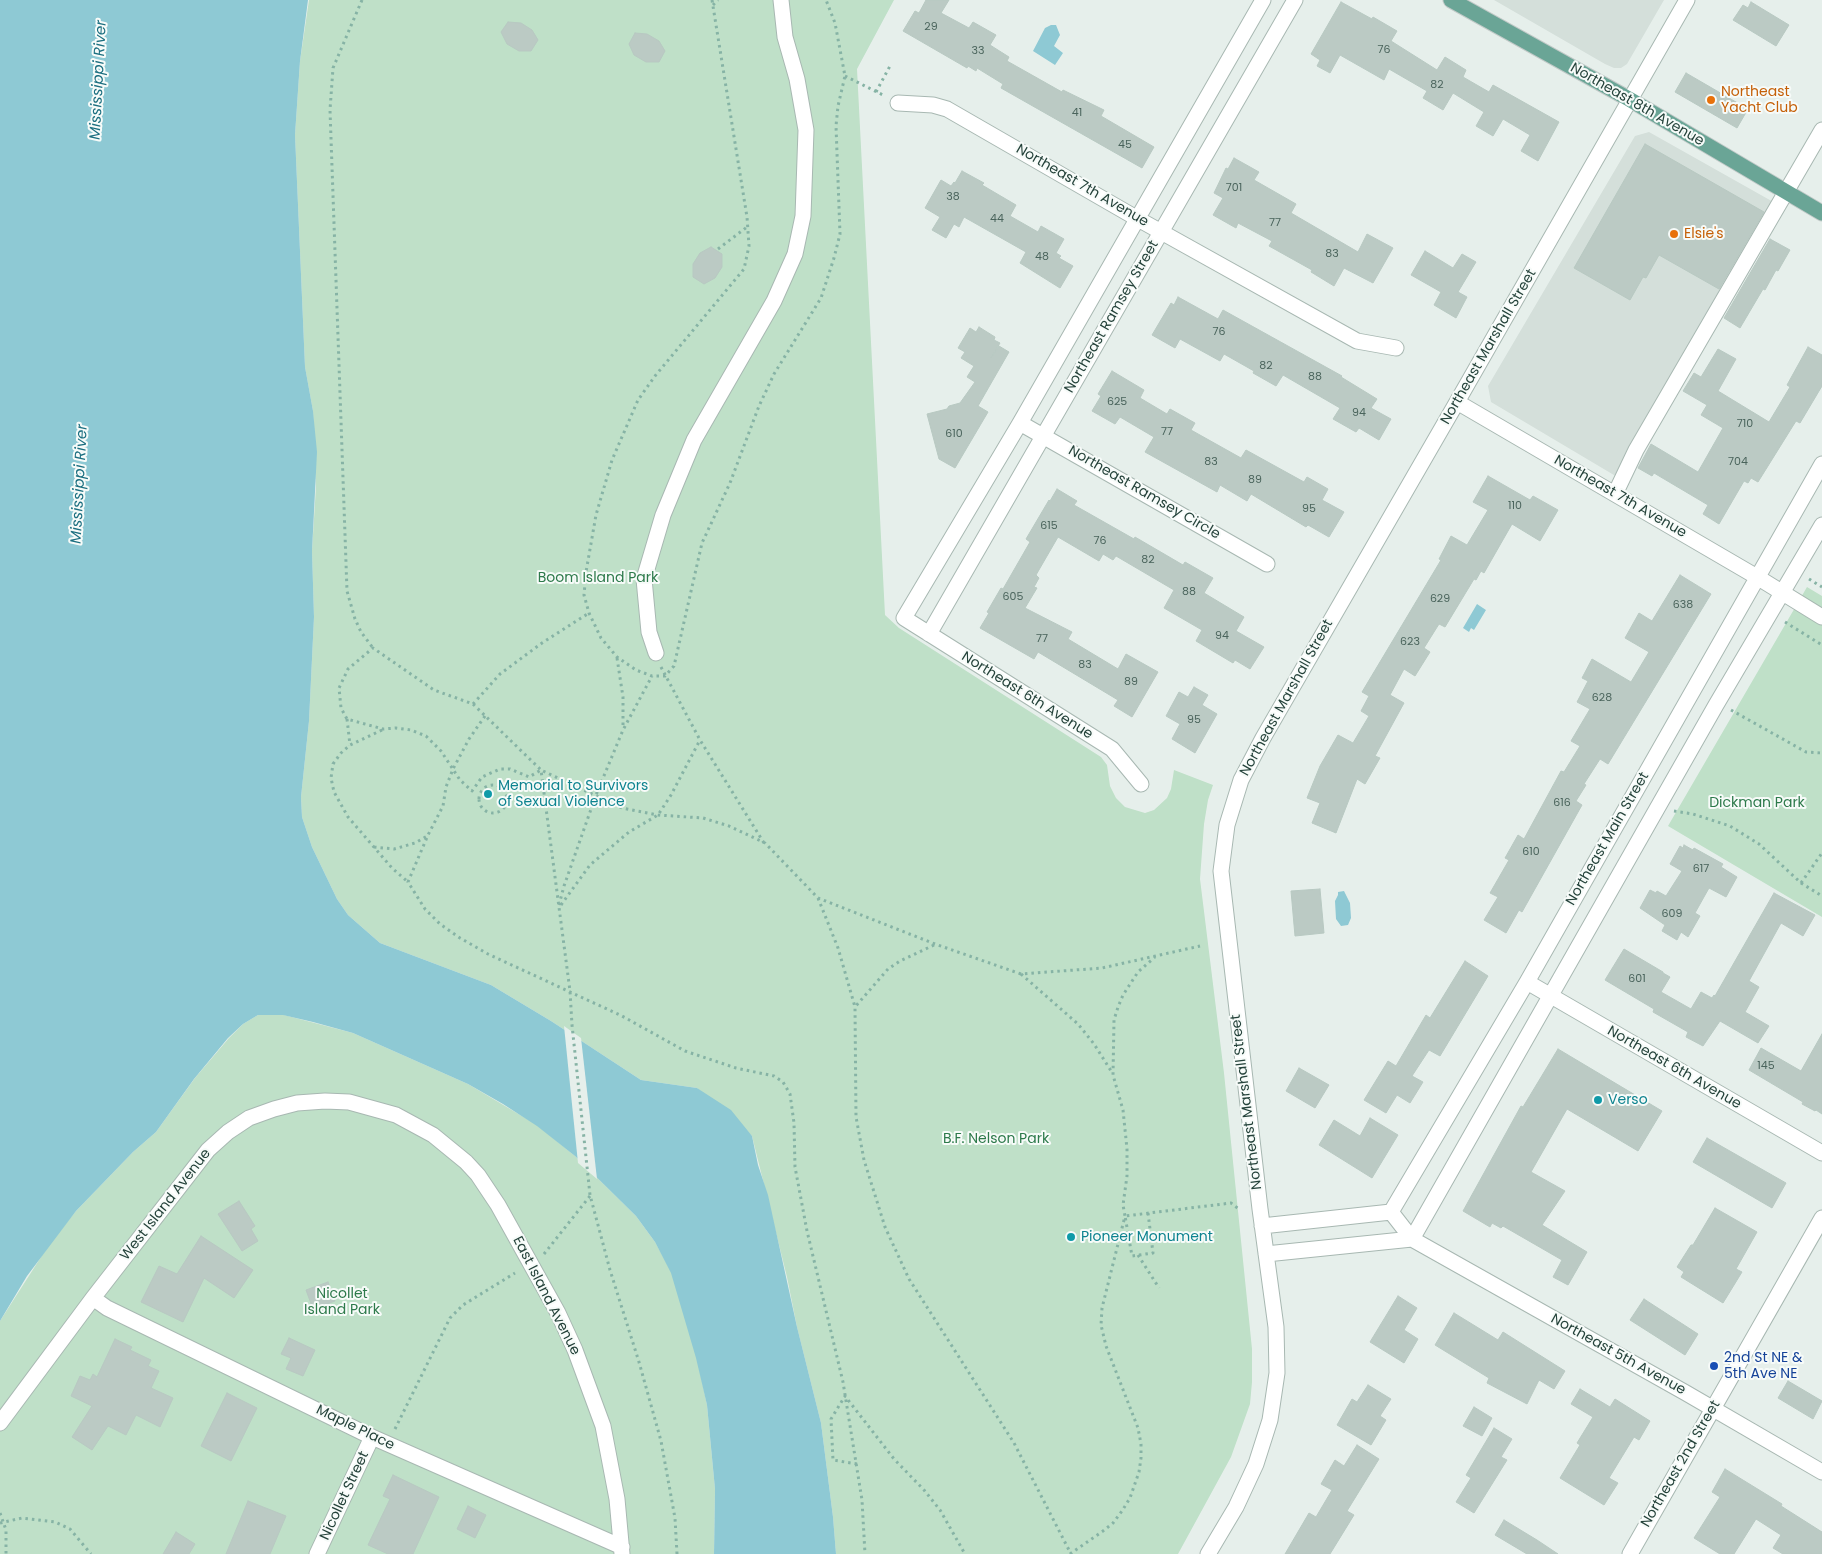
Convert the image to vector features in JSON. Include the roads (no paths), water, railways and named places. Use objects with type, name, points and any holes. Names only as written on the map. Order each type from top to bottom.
[{"type":"main road","name":"Northeast 8th Avenue","points":[[1451,0],[1629,99],[1822,213]]},
{"type":"street","points":[[656,653],[649,632],[644,580],[663,515],[694,440],[774,301],[795,254],[797,244],[804,201],[806,130],[797,79],[785,37],[781,0]]},
{"type":"street","name":"Northeast Ramsey Street","points":[[904,618],[1020,423],[1263,0]]},
{"type":"street","name":"Northeast Ramsey Street","points":[[928,634],[1295,0]]},
{"type":"street","name":"Northeast Marshall Street","points":[[1208,1554],[1236,1507],[1256,1464],[1270,1420],[1277,1373],[1276,1327],[1262,1226],[1221,871],[1227,825],[1241,780],[1262,738],[1687,0]]},
{"type":"street","name":"Northeast 7th Avenue","points":[[898,103],[933,105],[947,109],[1138,219],[1357,341],[1396,348]]},
{"type":"street","points":[[1615,494],[1641,442],[1822,130]]},
{"type":"street","name":"Northeast 7th Avenue","points":[[1457,402],[1822,617]]},
{"type":"street","name":"Northeast Ramsey Circle","points":[[1020,423],[1267,564]]},
{"type":"street","name":"Northeast Main Street","points":[[1391,1212],[1527,982],[1822,464]]},
{"type":"street","name":"Northeast Main Street","points":[[1412,1239],[1716,705],[1822,525]]},
{"type":"street","name":"Northeast 6th Avenue","points":[[904,618],[1112,749],[1141,784]]},
{"type":"street","name":"Northeast 6th Avenue","points":[[1527,982],[1822,1154]]},
{"type":"street","name":"West Island Avenue","points":[[0,1423],[92,1298],[208,1150],[228,1132],[249,1118],[298,1103],[349,1102],[396,1115]]},
{"type":"street","name":"East Island Avenue","points":[[396,1115],[433,1135],[466,1162],[478,1175],[498,1205],[558,1313],[575,1350],[602,1426],[616,1499],[622,1550]]},
{"type":"street","points":[[1262,1226],[1391,1212]]},
{"type":"street","name":"Northeast 5th Avenue","points":[[1391,1212],[1412,1239],[1713,1408],[1822,1472]]},
{"type":"street","name":"Northeast 2nd Street","points":[[1630,1554],[1713,1408],[1817,1238],[1822,1218]]},
{"type":"street","points":[[1266,1254],[1412,1239]]},
{"type":"street","name":"Maple Place","points":[[92,1298],[107,1308],[372,1438],[622,1550]]},
{"type":"street","name":"Nicollet Street","points":[[317,1554],[372,1438]]},
{"type":"water","name":"Mississippi River","points":[[0,0],[308,0],[300,61],[295,135],[305,367],[313,411],[317,452],[312,551],[314,617],[309,721],[301,797],[302,817],[312,847],[337,899],[348,915],[380,943],[491,985],[551,1021],[641,1080],[697,1088],[731,1110],[752,1136],[758,1165],[768,1195],[797,1327],[821,1423],[836,1554],[714,1554],[715,1489],[707,1405],[696,1358],[671,1273],[655,1242],[636,1216],[575,1156],[537,1126],[468,1084],[353,1033],[283,1015],[258,1015],[243,1024],[228,1038],[194,1079],[156,1132],[133,1152],[76,1211],[27,1276],[0,1321]]},
{"type":"water","points":[[1056,25],[1060,35],[1054,46],[1063,53],[1055,65],[1033,51],[1045,28]]},
{"type":"water","points":[[1477,604],[1486,610],[1474,630],[1471,628],[1469,632],[1463,628]]},
{"type":"water","points":[[1344,891],[1350,903],[1351,918],[1348,925],[1341,926],[1336,919],[1335,901],[1338,892]]},
{"type":"place","name":"Northeast Yacht Club","points":[[1711,100]]},
{"type":"place","name":"Elsie's","points":[[1674,234]]},
{"type":"place","name":"Memorial to Survivors of Sexual Violence","points":[[488,794]]},
{"type":"place","name":"Verso","points":[[1598,1100]]},
{"type":"place","name":"Pioneer Monument","points":[[1071,1237]]},
{"type":"place","name":"2nd St NE & 5th Ave NE","points":[[1714,1366]]},
{"type":"park label","name":"Boom Island Park","points":[[598,578]]},
{"type":"park label","name":"Dickman Park","points":[[1757,803]]},
{"type":"park label","name":"B.F. Nelson Park","points":[[996,1139]]},
{"type":"park label","name":"Nicollet Island Park","points":[[342,1302]]}]
